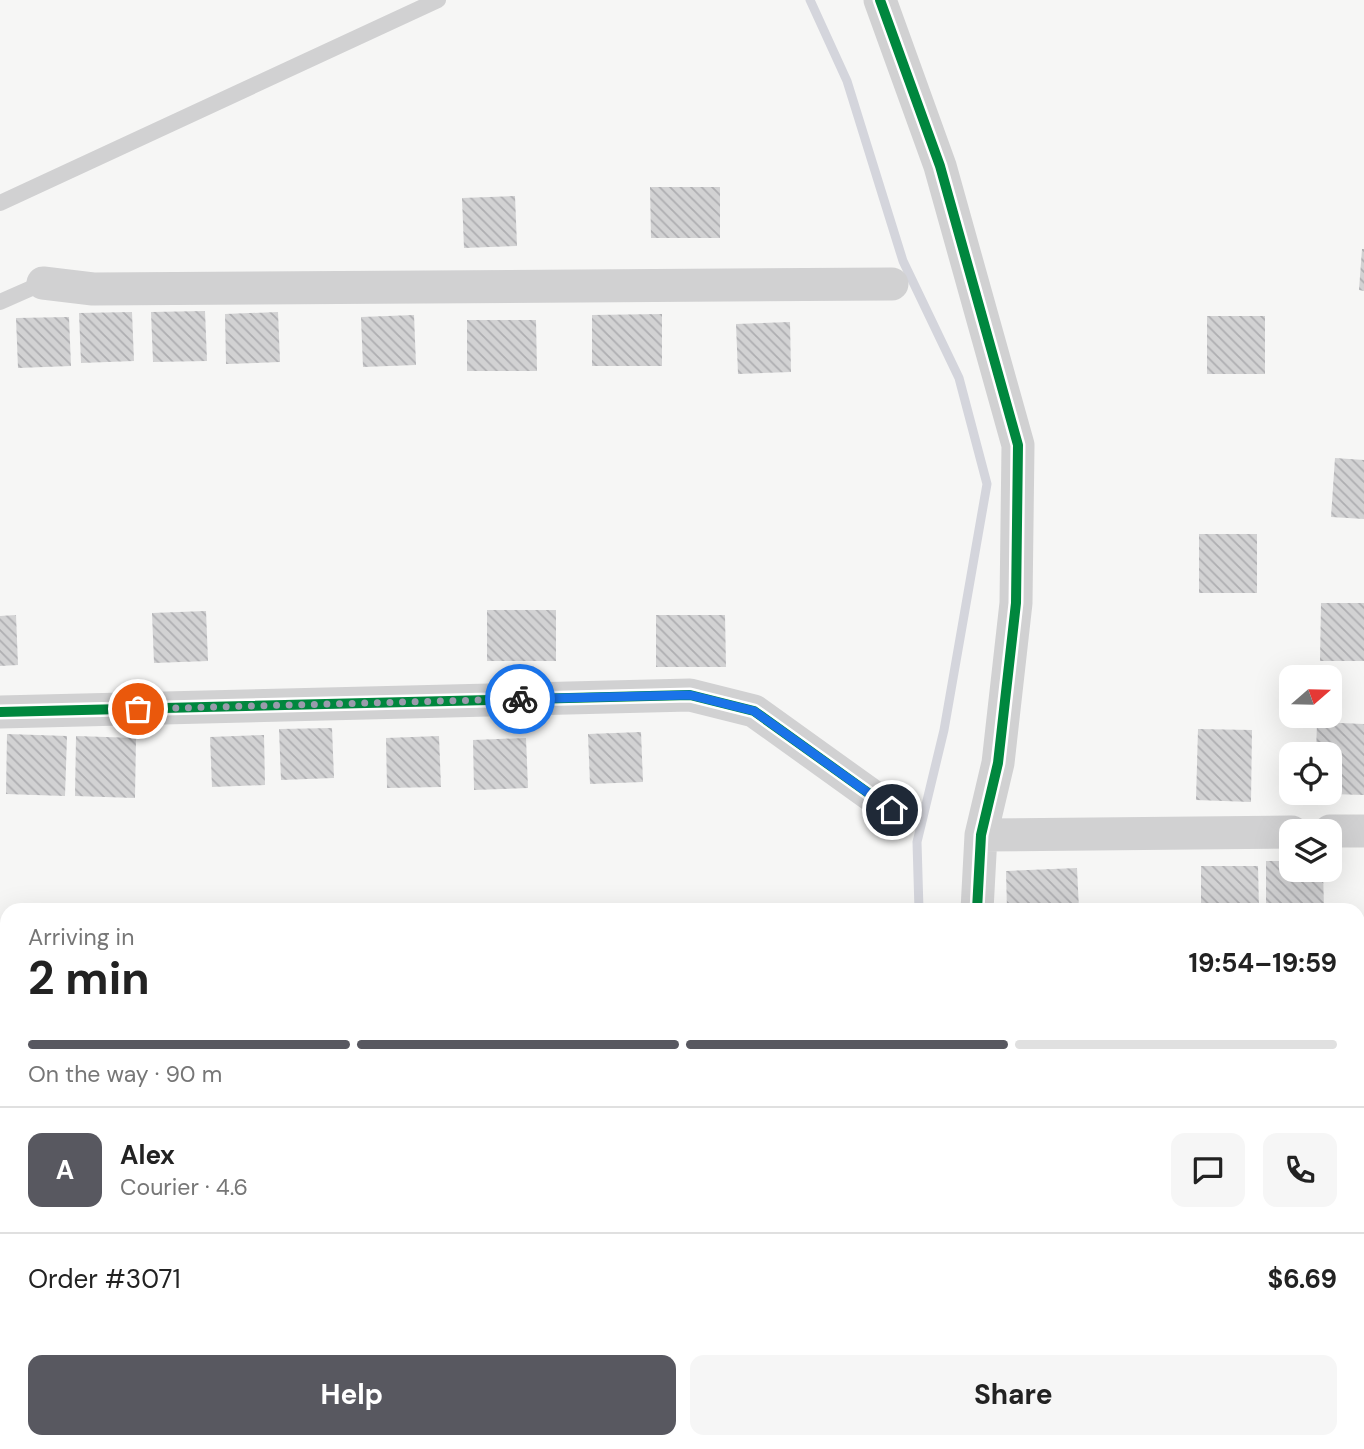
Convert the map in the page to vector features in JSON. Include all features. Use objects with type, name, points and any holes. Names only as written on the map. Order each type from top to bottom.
[{"type":"street","points":[[880,0],[940,166],[1018,445],[1016,603],[998,763],[981,835],[977,903]]},
{"type":"street","points":[[43,283],[93,289],[891,284]]},
{"type":"street","points":[[0,712],[690,695],[754,711],[892,810]]},
{"type":"street","points":[[1342,831],[1364,831]]},
{"type":"street","points":[[981,835],[1279,832]]},
{"type":"lane","points":[[0,203],[438,0]]},
{"type":"lane","points":[[0,302],[43,283]]},
{"type":"building","points":[[650,187],[720,187],[720,238],[651,238]]},
{"type":"building","points":[[515,196],[517,246],[464,248],[462,198]]},
{"type":"building","points":[[1364,249],[1364,291],[1359,290]]},
{"type":"building","points":[[205,311],[207,361],[153,362],[151,312]]},
{"type":"building","points":[[132,312],[134,361],[81,363],[79,313]]},
{"type":"building","points":[[278,312],[280,362],[226,364],[225,314]]},
{"type":"building","points":[[662,314],[662,366],[592,366],[592,315]]},
{"type":"building","points":[[414,315],[416,365],[363,367],[361,317]]},
{"type":"building","points":[[1207,316],[1265,316],[1265,374],[1207,374]]},
{"type":"building","points":[[69,317],[71,366],[18,368],[16,318]]},
{"type":"building","points":[[467,320],[536,320],[537,371],[467,371]]},
{"type":"building","points":[[790,322],[791,372],[738,374],[736,324]]},
{"type":"building","points":[[1335,458],[1364,460],[1364,519],[1331,517]]},
{"type":"building","points":[[1199,534],[1257,534],[1257,593],[1199,593]]},
{"type":"building","points":[[1321,603],[1364,603],[1364,661],[1320,661]]},
{"type":"building","points":[[487,610],[556,610],[556,661],[487,661]]},
{"type":"building","points":[[206,611],[208,661],[154,663],[152,613]]},
{"type":"building","points":[[16,615],[18,665],[0,666],[0,616]]},
{"type":"building","points":[[656,615],[725,615],[726,667],[656,667]]},
{"type":"building","points":[[1342,723],[1364,724],[1364,795],[1342,794],[1342,742],[1316,742],[1317,728],[1342,728]]},
{"type":"building","points":[[332,728],[334,778],[281,780],[279,729]]},
{"type":"building","points":[[1198,729],[1252,730],[1251,802],[1196,800]]},
{"type":"building","points":[[641,732],[643,782],[590,784],[588,734]]},
{"type":"building","points":[[7,734],[67,736],[65,796],[6,794]]},
{"type":"building","points":[[264,735],[265,785],[212,787],[210,737]]},
{"type":"building","points":[[76,736],[136,738],[135,798],[75,796]]},
{"type":"building","points":[[439,736],[441,787],[387,788],[386,738]]},
{"type":"building","points":[[526,738],[528,788],[474,790],[473,740]]},
{"type":"building","points":[[1266,861],[1279,861],[1279,882],[1323,882],[1324,903],[1266,903]]},
{"type":"building","points":[[1201,866],[1258,866],[1259,903],[1201,903]]},
{"type":"building","points":[[1077,868],[1079,903],[1007,903],[1006,871]]},
{"type":"waterway","points":[[810,0],[847,81],[903,261],[959,378],[987,484],[944,730],[917,842],[919,903]]},
{"type":"cycle path","points":[[880,0],[940,166],[1018,445],[1016,603],[998,763],[981,835],[977,903]]},
{"type":"cycle path","points":[[0,712],[690,695],[754,711],[892,810]]},
{"type":"way so far","points":[[138,709],[520,699]]},
{"type":"route","points":[[520,699],[690,695],[754,711],[892,810]]}]
